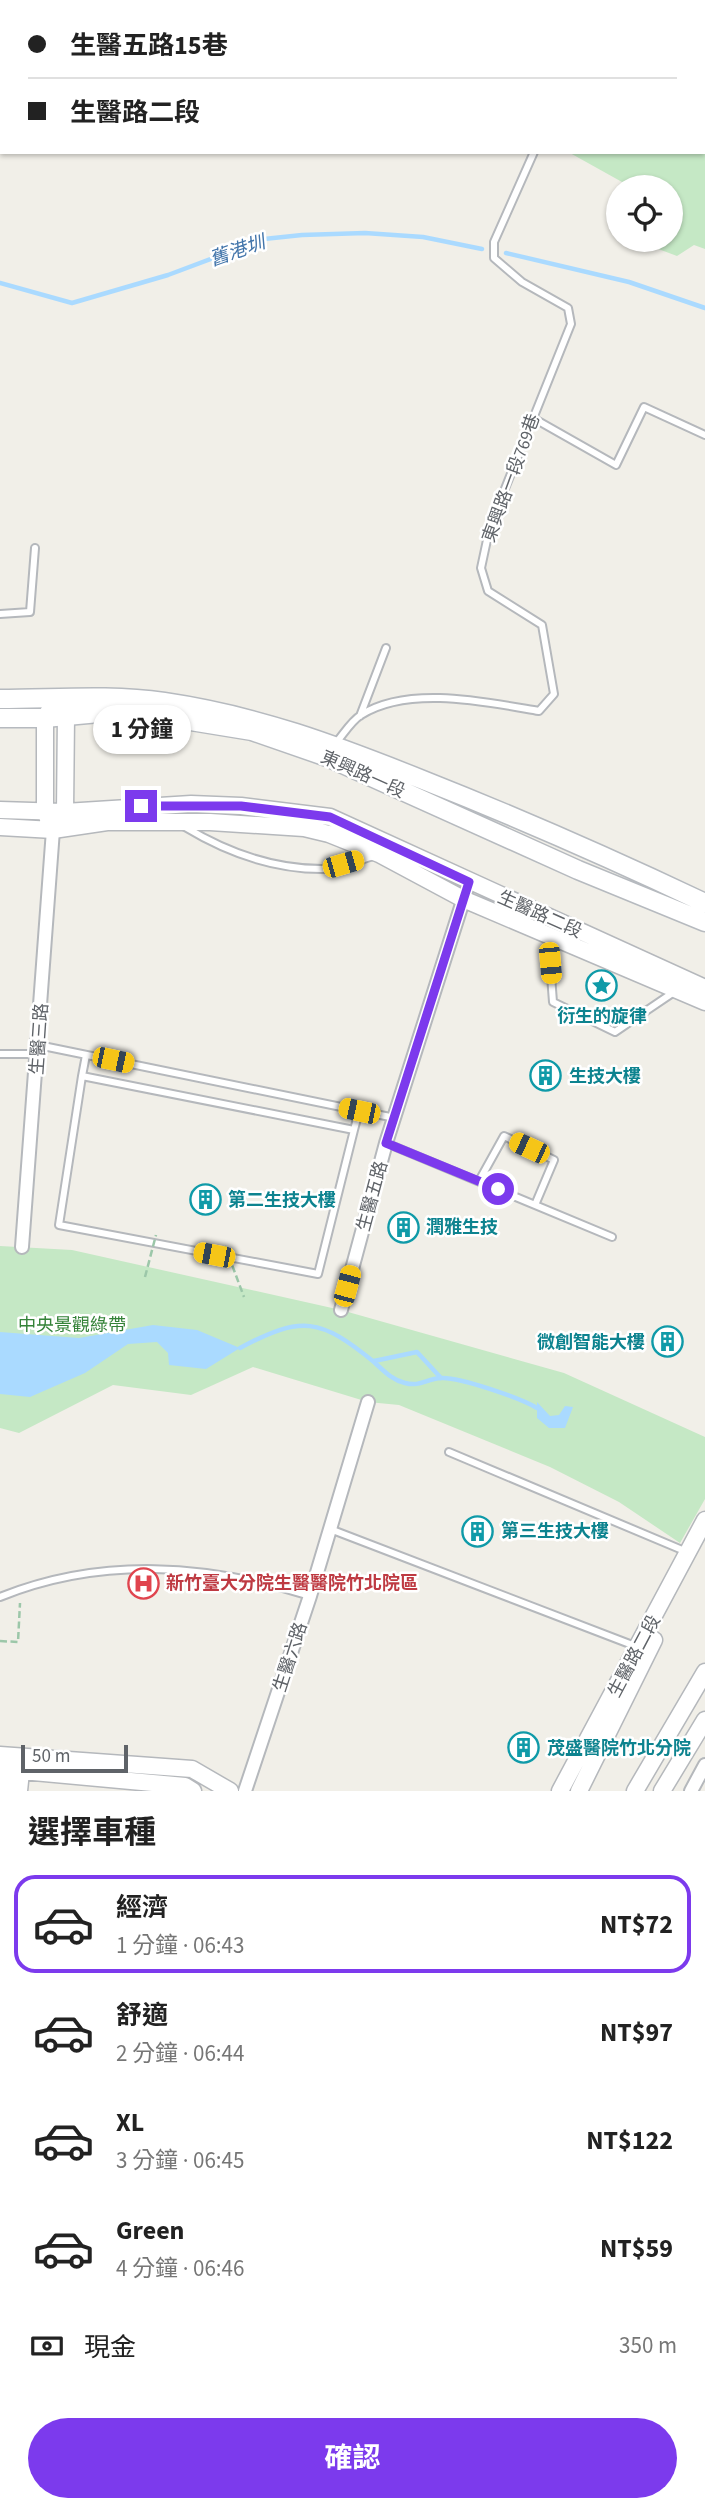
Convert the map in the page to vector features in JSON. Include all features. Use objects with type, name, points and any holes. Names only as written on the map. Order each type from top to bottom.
[{"type":"main road","name":"東興路一段","points":[[0,699],[107,697],[163,702],[264,721],[579,870],[705,922]]},
{"type":"main road","name":"東興路一段","points":[[0,718],[45,718],[99,713],[160,716],[252,731],[331,751],[524,820],[705,904]]},
{"type":"street","points":[[56,699],[66,716],[65,812],[53,830],[45,810],[45,718],[56,699]]},
{"type":"street","name":"生醫路二段","points":[[0,810],[65,812],[191,804],[241,806],[330,817],[705,988]]},
{"type":"street","name":"生醫路二段","points":[[0,827],[53,830],[107,822],[178,822],[304,828],[328,834],[379,854],[463,899],[705,1002]]},
{"type":"street","name":"生醫三路","points":[[22,1247],[53,830]]},
{"type":"street","name":"生醫五路","points":[[341,1310],[386,1143],[469,882]]},
{"type":"street","name":"生醫六路","points":[[245,1791],[310,1596],[368,1402]]},
{"type":"street","name":"生醫路二段","points":[[560,1791],[705,1520]]},
{"type":"street","name":"生醫路二段","points":[[579,1791],[705,1543]]},
{"type":"street","points":[[635,1791],[705,1672]]},
{"type":"street","points":[[662,1791],[705,1720]]},
{"type":"street","points":[[6,1791],[10,1763]]},
{"type":"street","points":[[10,1763],[19,1791]]},
{"type":"street","points":[[10,1763],[185,1786],[193,1791]]},
{"type":"street","points":[[10,1763],[192,1769],[230,1791]]},
{"type":"street","points":[[691,1791],[705,1765]]},
{"type":"lane","name":"東興路一段769巷","points":[[331,751],[360,716],[399,698],[488,703],[538,711],[554,694],[542,625],[488,592],[481,568],[490,526],[571,324],[568,308],[522,282],[494,258],[494,242],[533,154]]},
{"type":"lane","points":[[533,418],[616,465],[644,407],[705,435]]},
{"type":"lane","points":[[0,614],[30,612],[35,548]]},
{"type":"lane","points":[[360,716],[386,648]]},
{"type":"lane","points":[[178,822],[220,849],[265,862],[328,869],[379,854]]},
{"type":"lane","points":[[548,934],[553,1002],[615,1032],[677,990]]},
{"type":"lane","points":[[0,1054],[38,1050],[86,1055],[395,1118]]},
{"type":"lane","points":[[86,1055],[59,1225],[318,1274],[359,1111]]},
{"type":"lane","points":[[82,1076],[354,1130]]},
{"type":"lane","points":[[479,1181],[504,1136],[554,1160],[535,1205]]},
{"type":"lane","points":[[386,1143],[612,1237]]},
{"type":"lane","points":[[449,1452],[688,1553]]},
{"type":"lane","points":[[330,1529],[638,1648]]},
{"type":"lane","points":[[0,1597],[49,1578],[127,1567],[187,1569],[247,1577],[310,1596]]},
{"type":"path","points":[[145,1277],[156,1235]]},
{"type":"path","points":[[225,1246],[244,1297]]},
{"type":"path","points":[[0,1641],[18,1642],[20,1603]]},
{"type":"green space","points":[[572,154],[705,154],[705,249],[694,245],[677,256],[666,252],[683,252],[683,175],[609,175]]},
{"type":"green space","name":"中央景觀綠帶","points":[[0,1246],[72,1250],[341,1310],[564,1373],[705,1437],[705,1499],[680,1543],[619,1502],[550,1467],[399,1405],[368,1402],[253,1367],[191,1395],[113,1385],[19,1433],[0,1428]]},
{"type":"water","points":[[153,1325],[197,1330],[240,1348],[206,1369],[169,1365],[168,1353],[157,1342],[128,1344],[85,1373],[30,1397],[0,1394],[0,1332],[79,1338]]},
{"type":"water","points":[[537,1402],[550,1416],[559,1415],[565,1406],[573,1407],[565,1428],[549,1428],[537,1418]]},
{"type":"waterway","name":"舊港圳","points":[[0,283],[72,303],[168,275],[264,239],[302,235],[365,233],[423,237],[482,249]]},
{"type":"waterway","name":"舊港圳","points":[[506,253],[629,282],[705,308]]},
{"type":"waterway","points":[[240,1348],[280,1330],[310,1326],[339,1337],[400,1382],[415,1384],[441,1378],[462,1381],[537,1408]]},
{"type":"waterway","points":[[374,1361],[417,1352],[441,1378]]},
{"type":"place","name":"衍生的旋律","points":[[602,985]]},
{"type":"place","name":"生技大樓","points":[[546,1076]]},
{"type":"place","name":"第二生技大樓","points":[[205,1200]]},
{"type":"place","name":"潤雅生技","points":[[403,1227]]},
{"type":"place","name":"微創智能大樓","points":[[668,1342]]},
{"type":"place","name":"第三生技大樓","points":[[478,1531]]},
{"type":"place","name":"新竹臺大分院生醫醫院竹北院區","points":[[143,1583]]},
{"type":"place","name":"茂盛醫院竹北分院","points":[[524,1748]]},
{"type":"route","points":[[141,806],[241,806],[330,817],[469,882],[386,1143],[498,1189]]}]
